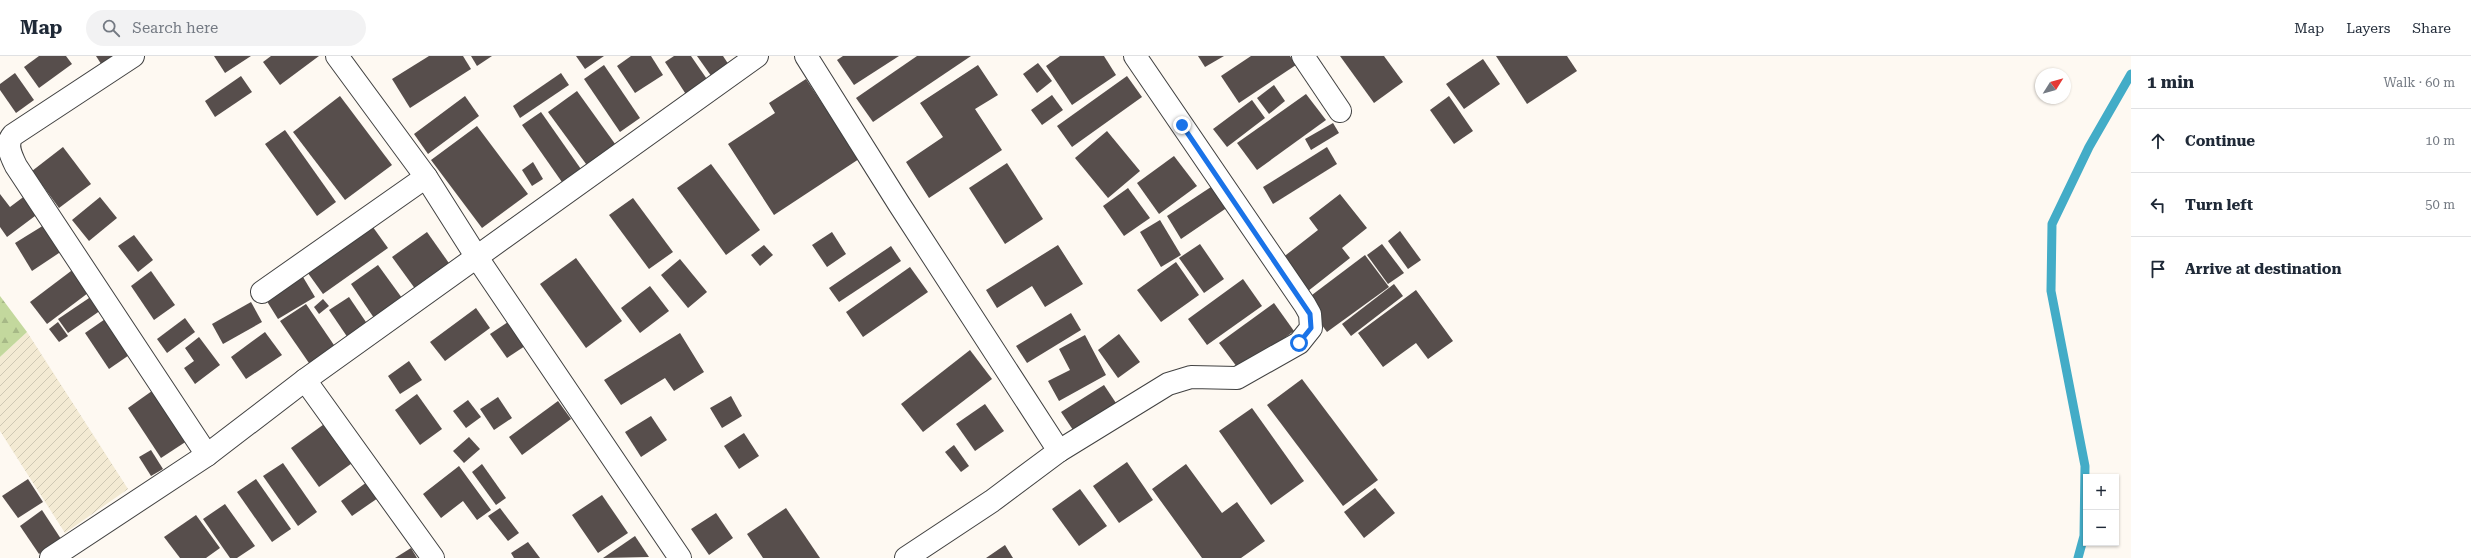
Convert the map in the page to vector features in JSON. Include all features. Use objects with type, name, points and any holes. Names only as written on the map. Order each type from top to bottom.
[{"type":"street","points":[[133,56],[13,135],[9,143],[10,150],[16,166],[207,455]]},
{"type":"street","points":[[337,56],[426,177],[476,256],[680,558]]},
{"type":"street","points":[[51,558],[207,455],[304,380],[757,56]]},
{"type":"street","points":[[806,56],[899,204],[1059,451]]},
{"type":"street","points":[[906,558],[992,501],[1059,451],[1168,384],[1191,377],[1237,378],[1299,343],[1311,328],[1310,314],[1305,305],[1135,56]]},
{"type":"street","points":[[1303,56],[1340,111]]},
{"type":"street","points":[[262,292],[426,177]]},
{"type":"street","points":[[304,380],[433,558]]},
{"type":"shaded area","points":[[27,332],[128,489],[65,533],[0,431],[0,357]]},
{"type":"green space","points":[[0,296],[27,332],[0,357]]},
{"type":"building","points":[[39,56],[66,56],[72,64],[39,88],[24,67]]},
{"type":"building","points":[[96,56],[125,56],[105,70]]},
{"type":"building","points":[[214,56],[251,56],[225,73]]},
{"type":"building","points":[[271,56],[319,56],[280,85],[263,62]]},
{"type":"building","points":[[429,56],[463,56],[471,69],[410,108],[392,79]]},
{"type":"building","points":[[471,56],[492,56],[477,66]]},
{"type":"building","points":[[576,56],[604,56],[585,69]]},
{"type":"building","points":[[631,56],[651,56],[663,75],[635,93],[617,66]]},
{"type":"building","points":[[674,56],[691,56],[711,85],[689,99],[665,62]]},
{"type":"building","points":[[697,56],[723,56],[731,68],[714,80]]},
{"type":"building","points":[[843,56],[899,56],[854,85],[837,60]]},
{"type":"building","points":[[917,56],[971,56],[873,122],[856,98]]},
{"type":"building","points":[[1060,56],[1104,56],[1116,75],[1072,105],[1046,66]]},
{"type":"building","points":[[1198,56],[1224,56],[1205,67]]},
{"type":"building","points":[[1251,56],[1290,56],[1296,65],[1239,103],[1221,76]]},
{"type":"building","points":[[1340,56],[1384,56],[1403,82],[1374,103]]},
{"type":"building","points":[[1496,56],[1567,56],[1577,71],[1527,104]]},
{"type":"building","points":[[1483,59],[1500,84],[1464,109],[1446,84]]},
{"type":"building","points":[[1038,63],[1052,81],[1037,93],[1023,74]]},
{"type":"building","points":[[604,65],[640,118],[620,132],[584,79]]},
{"type":"building","points":[[978,65],[998,95],[975,109],[1002,150],[929,198],[906,162],[943,137],[920,103]]},
{"type":"building","points":[[15,73],[34,100],[16,113],[0,90],[0,84]]},
{"type":"building","points":[[561,73],[569,85],[520,118],[513,106]]},
{"type":"building","points":[[241,76],[252,92],[215,117],[205,101]]},
{"type":"building","points":[[1127,76],[1142,97],[1072,147],[1057,126]]},
{"type":"building","points":[[806,79],[859,159],[774,215],[728,144],[775,113],[769,103]]},
{"type":"building","points":[[1274,85],[1285,101],[1269,114],[1257,98]]},
{"type":"building","points":[[577,91],[618,148],[589,168],[548,112]]},
{"type":"building","points":[[1306,94],[1326,120],[1257,170],[1237,143]]},
{"type":"building","points":[[1052,95],[1063,110],[1042,125],[1031,110]]},
{"type":"building","points":[[340,96],[392,165],[345,200],[293,132]]},
{"type":"building","points":[[465,96],[479,116],[428,154],[414,134]]},
{"type":"building","points":[[1449,96],[1473,131],[1454,144],[1430,110]]},
{"type":"building","points":[[1252,100],[1265,118],[1227,147],[1213,129]]},
{"type":"building","points":[[541,112],[583,172],[564,185],[522,125]]},
{"type":"building","points":[[1333,123],[1339,133],[1311,150],[1305,139]]},
{"type":"building","points":[[477,126],[528,194],[482,228],[431,160]]},
{"type":"building","points":[[285,130],[336,202],[317,216],[265,144]]},
{"type":"building","points":[[1107,131],[1140,171],[1108,198],[1075,158]]},
{"type":"building","points":[[63,147],[91,184],[59,208],[32,171]]},
{"type":"building","points":[[1327,147],[1337,164],[1273,204],[1263,187]]},
{"type":"building","points":[[1174,156],[1197,186],[1159,214],[1137,183]]},
{"type":"building","points":[[533,162],[543,179],[532,186],[522,170]]},
{"type":"building","points":[[1007,163],[1043,219],[1005,244],[969,188]]},
{"type":"building","points":[[711,164],[760,230],[726,255],[677,188]]},
{"type":"building","points":[[1214,185],[1228,207],[1181,239],[1167,216]]},
{"type":"building","points":[[1128,188],[1150,218],[1124,236],[1103,206]]},
{"type":"building","points":[[30,192],[43,210],[7,237],[0,227],[0,194],[10,207]]},
{"type":"building","points":[[1340,194],[1367,228],[1342,248],[1350,258],[1303,295],[1277,262],[1318,230],[1309,218]]},
{"type":"building","points":[[100,197],[117,218],[89,241],[72,220]]},
{"type":"building","points":[[633,198],[673,252],[649,269],[609,215]]},
{"type":"building","points":[[1160,220],[1181,255],[1161,267],[1140,232]]},
{"type":"building","points":[[49,222],[65,249],[32,271],[15,243]]},
{"type":"building","points":[[370,223],[388,248],[323,294],[305,269]]},
{"type":"building","points":[[1400,231],[1421,260],[1408,269],[1388,241]]},
{"type":"building","points":[[427,232],[451,266],[416,290],[392,257]]},
{"type":"building","points":[[832,232],[846,254],[827,267],[812,245]]},
{"type":"building","points":[[134,235],[153,260],[138,272],[118,246]]},
{"type":"building","points":[[1200,244],[1224,279],[1204,293],[1179,258]]},
{"type":"building","points":[[1382,244],[1404,273],[1388,284],[1367,255]]},
{"type":"building","points":[[764,245],[773,255],[760,266],[751,255]]},
{"type":"building","points":[[1058,245],[1083,284],[1045,307],[1032,286],[997,308],[986,290]]},
{"type":"building","points":[[891,246],[901,261],[839,302],[829,288]]},
{"type":"building","points":[[1365,255],[1389,287],[1327,332],[1304,301]]},
{"type":"building","points":[[576,258],[622,321],[586,348],[540,284]]},
{"type":"building","points":[[680,259],[707,292],[688,308],[661,275]]},
{"type":"building","points":[[1176,262],[1199,295],[1161,322],[1137,290]]},
{"type":"building","points":[[378,265],[402,298],[374,318],[351,284]]},
{"type":"building","points":[[910,267],[928,292],[863,337],[846,312]]},
{"type":"building","points":[[75,268],[92,290],[47,324],[30,302]]},
{"type":"building","points":[[151,271],[175,305],[154,320],[131,286]]},
{"type":"building","points":[[300,272],[315,297],[278,319],[263,295]]},
{"type":"building","points":[[1243,279],[1262,306],[1207,345],[1188,319]]},
{"type":"building","points":[[1394,284],[1403,296],[1351,336],[1342,324]]},
{"type":"building","points":[[650,286],[669,311],[640,333],[621,308]]},
{"type":"building","points":[[1416,290],[1453,341],[1428,359],[1416,343],[1383,367],[1358,333]]},
{"type":"building","points":[[95,294],[104,308],[68,333],[58,319]]},
{"type":"building","points":[[349,297],[368,325],[348,338],[329,310]]},
{"type":"building","points":[[323,299],[329,306],[319,314],[314,307]]},
{"type":"building","points":[[251,302],[262,322],[223,344],[212,324]]},
{"type":"building","points":[[1274,303],[1294,331],[1240,371],[1219,343]]},
{"type":"building","points":[[306,304],[336,348],[311,366],[280,321]]},
{"type":"building","points":[[476,308],[490,328],[445,361],[430,342]]},
{"type":"building","points":[[1071,313],[1081,330],[1027,363],[1016,346]]},
{"type":"building","points":[[111,315],[135,351],[109,369],[85,333]]},
{"type":"building","points":[[185,318],[195,332],[167,353],[157,339]]},
{"type":"building","points":[[58,322],[68,336],[59,342],[49,329]]},
{"type":"building","points":[[508,322],[525,346],[507,358],[490,334]]},
{"type":"building","points":[[265,332],[282,355],[246,379],[231,357]]},
{"type":"building","points":[[680,333],[704,372],[674,391],[665,378],[621,405],[604,380]]},
{"type":"building","points":[[1119,334],[1140,362],[1118,378],[1098,350]]},
{"type":"building","points":[[1085,335],[1106,375],[1059,401],[1048,381],[1070,370],[1059,349]]},
{"type":"building","points":[[199,337],[220,365],[195,384],[184,368],[194,361],[185,348]]},
{"type":"building","points":[[970,350],[992,379],[923,432],[901,404]]},
{"type":"building","points":[[409,361],[422,380],[400,394],[388,376]]},
{"type":"building","points":[[1302,379],[1378,480],[1343,506],[1267,405]]},
{"type":"building","points":[[1104,385],[1118,406],[1075,433],[1061,412]]},
{"type":"building","points":[[159,386],[193,437],[161,458],[128,408]]},
{"type":"building","points":[[417,394],[442,429],[420,445],[395,410]]},
{"type":"building","points":[[731,396],[742,416],[722,428],[710,408]]},
{"type":"building","points":[[498,397],[512,418],[494,430],[480,409]]},
{"type":"building","points":[[468,400],[481,417],[466,428],[453,411]]},
{"type":"building","points":[[558,401],[571,419],[522,455],[509,437]]},
{"type":"building","points":[[985,404],[1004,431],[975,451],[956,424]]},
{"type":"building","points":[[1252,408],[1304,481],[1271,505],[1219,431]]},
{"type":"building","points":[[651,416],[667,440],[641,457],[625,432]]},
{"type":"building","points":[[327,422],[355,461],[319,487],[291,448]]},
{"type":"building","points":[[744,433],[759,456],[739,469],[724,446]]},
{"type":"building","points":[[469,437],[480,449],[464,463],[453,451]]},
{"type":"building","points":[[954,445],[969,466],[961,472],[945,452]]},
{"type":"building","points":[[151,450],[163,469],[151,476],[139,457]]},
{"type":"building","points":[[1127,462],[1153,500],[1119,523],[1093,486]]},
{"type":"building","points":[[283,463],[317,512],[298,526],[263,476]]},
{"type":"building","points":[[482,464],[506,498],[496,505],[472,472]]},
{"type":"building","points":[[1186,464],[1222,513],[1237,502],[1265,541],[1241,558],[1202,558],[1152,489]]},
{"type":"building","points":[[459,466],[491,510],[477,520],[463,501],[441,518],[423,494]]},
{"type":"building","points":[[28,479],[43,502],[18,518],[2,496]]},
{"type":"building","points":[[256,479],[291,529],[272,542],[237,492]]},
{"type":"building","points":[[367,482],[378,498],[352,516],[341,501]]},
{"type":"building","points":[[1375,488],[1395,513],[1364,538],[1344,512]]},
{"type":"building","points":[[1080,489],[1107,526],[1079,546],[1052,509]]},
{"type":"building","points":[[602,495],[628,533],[598,553],[572,515]]},
{"type":"building","points":[[225,504],[255,546],[237,558],[230,558],[203,519]]},
{"type":"building","points":[[500,508],[519,533],[508,541],[488,516]]},
{"type":"building","points":[[786,508],[820,558],[763,558],[747,534]]},
{"type":"building","points":[[42,510],[61,539],[39,554],[20,526]]},
{"type":"building","points":[[716,513],[733,538],[709,555],[691,529]]},
{"type":"building","points":[[196,515],[220,548],[206,558],[180,558],[164,537]]},
{"type":"building","points":[[635,536],[649,557],[603,558]]},
{"type":"building","points":[[528,542],[540,558],[514,558],[511,553]]},
{"type":"building","points":[[1005,545],[1013,558],[986,558]]},
{"type":"building","points":[[411,548],[417,558],[395,558]]},
{"type":"waterway","points":[[2078,558],[2084,536],[2085,466],[2051,291],[2052,224],[2089,147],[2131,74]]},
{"type":"route","points":[[1182,125],[1310,314],[1312,322],[1311,328],[1307,335],[1299,343]]}]
